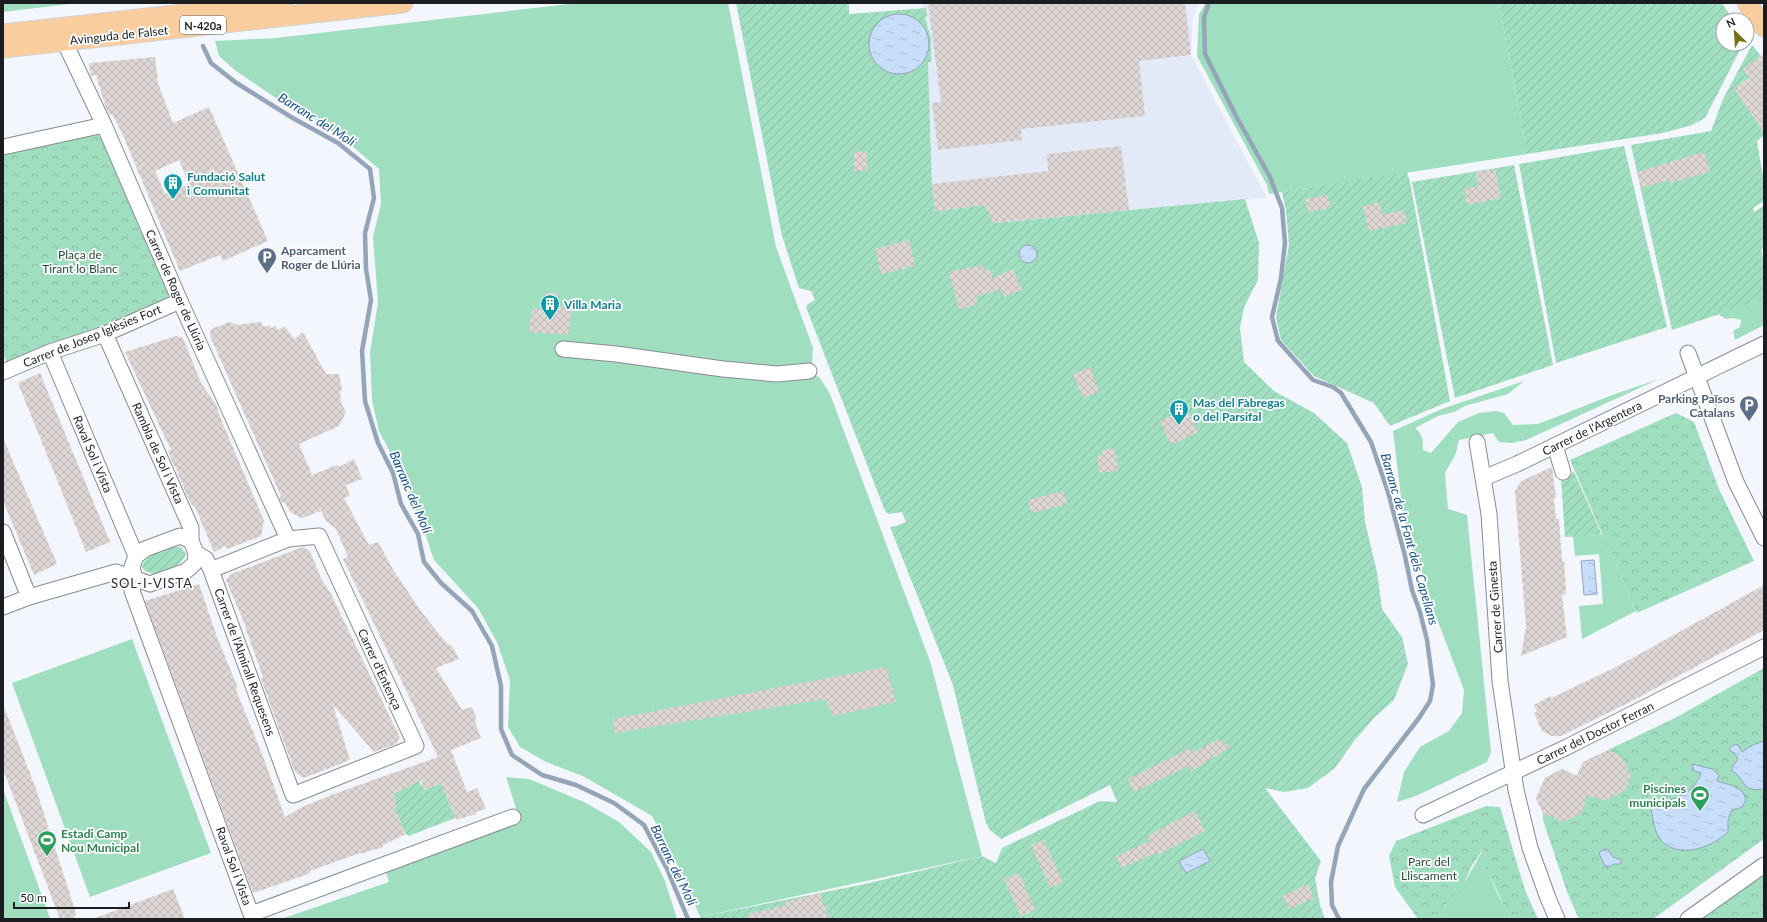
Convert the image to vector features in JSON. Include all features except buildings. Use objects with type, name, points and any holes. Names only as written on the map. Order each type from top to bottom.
[{"type":"main road","name":"Avinguda de Falset","points":[[3,34],[283,3]]},
{"type":"main road","name":"Avinguda de Falset","points":[[3,48],[403,3]]},
{"type":"main road","points":[[1747,3],[1764,27]]},
{"type":"street","name":"Carrer de Roger de Llúria","points":[[64,41],[104,125],[180,301],[288,539]]},
{"type":"street","points":[[3,147],[104,125]]},
{"type":"street","name":"Carrer de Josep Iglèsies Fort","points":[[3,372],[50,352],[105,334],[180,301]]},
{"type":"street","name":"Rambla de Sol i Vista","points":[[105,334],[191,528],[194,547]]},
{"type":"street","name":"Carrer de l'Argentera","points":[[1484,478],[1555,446],[1764,344]]},
{"type":"street","points":[[563,349],[616,354],[723,369],[777,374],[809,371]]},
{"type":"street","name":"Raval Sol i Vista","points":[[50,352],[136,556]]},
{"type":"street","points":[[1688,353],[1736,482],[1764,538]]},
{"type":"street","name":"Carrer de Ginesta","points":[[1477,442],[1489,514],[1500,681],[1516,790],[1530,848],[1557,919]]},
{"type":"street","points":[[1555,446],[1562,472]]},
{"type":"street","points":[[3,532],[29,597]]},
{"type":"street","points":[[135,579],[132,567],[136,556],[145,549],[180,536],[206,559],[211,570],[288,539]]},
{"type":"street","name":"Carrer d'Entença","points":[[288,539],[319,536],[416,746],[360,769]]},
{"type":"street","points":[[3,607],[29,597],[116,572],[150,584],[186,571],[195,563],[194,547]]},
{"type":"street","name":"Carrer de l'Almirall Requesens","points":[[211,570],[293,794],[360,769]]},
{"type":"street","name":"Raval Sol i Vista","points":[[135,579],[132,590],[252,914],[512,816]]},
{"type":"street","name":"Carrer del Doctor Ferran","points":[[1423,815],[1514,773],[1668,697],[1764,647]]},
{"type":"street","points":[[1688,919],[1764,864]]},
{"type":"shaded area","points":[[923,3],[1200,3],[1193,16],[1191,55],[1267,198],[993,223],[984,205],[935,211],[932,184],[928,62],[931,62],[931,38],[925,18],[925,8],[923,8]]},
{"type":"green space","points":[[3,3],[78,3],[3,12]]},
{"type":"green space","points":[[578,3],[728,3],[776,247],[813,348],[812,364],[809,371],[820,378],[830,394],[930,661],[982,856],[700,917],[684,877],[652,816],[583,776],[546,762],[520,747],[508,727],[510,680],[497,642],[478,608],[434,560],[424,530],[400,471],[379,431],[372,400],[370,352],[378,303],[373,237],[381,204],[379,169],[339,135],[276,98],[236,71],[219,56],[215,41],[276,38]]},
{"type":"green space","points":[[736,3],[849,3],[849,14],[926,8],[927,16],[925,18],[931,38],[931,62],[928,62],[932,184],[935,211],[984,205],[994,223],[1245,199],[1259,243],[1258,280],[1244,307],[1240,328],[1244,362],[1274,391],[1314,413],[1347,443],[1362,487],[1365,522],[1377,572],[1382,609],[1402,637],[1408,664],[1394,700],[1375,717],[1354,741],[1335,768],[1308,788],[1284,792],[1265,788],[1321,861],[1315,878],[1320,905],[1325,919],[700,919],[700,917],[865,884],[982,856],[996,863],[1002,848],[1100,801],[1117,802],[1110,785],[1001,839],[990,830],[986,823],[953,685],[890,527],[906,522],[902,512],[889,514],[885,511],[806,307],[815,300],[811,291],[799,288],[782,236]]},
{"type":"green space","points":[[1206,3],[1499,3],[1527,154],[1269,194],[1267,185],[1197,56],[1199,14]]},
{"type":"green space","points":[[1499,3],[1722,3],[1728,12],[1715,12],[1715,52],[1739,52],[1705,118],[1692,125],[1663,133],[1527,154]]},
{"type":"green space","points":[[1755,49],[1761,56],[1744,69],[1751,81],[1746,80],[1734,88],[1764,132],[1764,135],[1757,141],[1764,182],[1764,201],[1753,208],[1754,212],[1764,206],[1764,250],[1761,248],[1764,265],[1764,299],[1672,330],[1631,145],[1711,131],[1723,99],[1748,52],[1755,52]]},
{"type":"green space","name":"Plaça de Tirant lo Blanc","points":[[104,125],[180,301],[9,369],[3,354],[3,147]]},
{"type":"green space","points":[[1624,146],[1667,327],[1556,363],[1519,164]]},
{"type":"green space","points":[[1514,165],[1553,365],[1455,398],[1412,182]]},
{"type":"green space","points":[[1407,172],[1450,401],[1390,426],[1374,403],[1314,376],[1281,340],[1276,317],[1289,245],[1286,211],[1282,192]]},
{"type":"green space","points":[[1764,299],[1764,325],[1735,340],[1733,331],[1740,327],[1741,320],[1733,318],[1726,319],[1718,314]]},
{"type":"green space","points":[[1659,379],[1526,440],[1512,443],[1499,442],[1493,433],[1459,440],[1456,453],[1445,473],[1448,509],[1467,515],[1491,752],[1487,762],[1416,796],[1397,802],[1404,772],[1420,747],[1449,731],[1462,713],[1464,690],[1433,608],[1425,578],[1410,546],[1402,506],[1393,431],[1442,409],[1524,381],[1508,394],[1465,406],[1454,412],[1438,416],[1415,428],[1420,433],[1422,438],[1423,450],[1431,453],[1458,422],[1479,413],[1496,411],[1504,413],[1513,425],[1538,424],[1615,394]]},
{"type":"green space","points":[[1676,413],[1694,422],[1719,489],[1754,561],[1637,613],[1570,460]]},
{"type":"green space","points":[[1574,472],[1602,535],[1565,537],[1561,478]]},
{"type":"green space","points":[[1603,535],[1636,611],[1582,639],[1579,606],[1603,604],[1599,554],[1575,556],[1573,536]]},
{"type":"green space","points":[[172,546],[180,547],[186,553],[178,565],[154,574],[145,571],[142,567],[144,562],[150,556]]},
{"type":"green space","points":[[132,639],[211,853],[90,897],[12,683]]},
{"type":"green space","name":"Piscines municipals","points":[[1764,668],[1764,839],[1653,919],[1579,919],[1567,892],[1543,820],[1543,813],[1536,798],[1545,778],[1562,769],[1577,776],[1583,762],[1675,718]]},
{"type":"green space","points":[[416,768],[421,785],[423,785],[425,790],[439,784],[441,781],[455,818],[409,836],[406,834],[394,808],[394,794],[415,783],[411,770]]},
{"type":"green space","points":[[506,777],[529,779],[584,802],[619,822],[651,852],[665,881],[677,919],[281,919],[389,882],[386,872],[520,821]]},
{"type":"green space","points":[[3,789],[50,918],[3,919]]},
{"type":"green space","name":"Parc del Lliscament","points":[[1486,806],[1500,807],[1525,890],[1538,919],[1512,919],[1505,908],[1485,865],[1483,849],[1471,867],[1465,882],[1446,905],[1440,919],[1418,919],[1395,887],[1389,856],[1396,841]]},
{"type":"green space","points":[[1484,848],[1490,876],[1512,919],[1440,919],[1446,905],[1465,882]]},
{"type":"green space","points":[[1764,874],[1764,919],[1703,919]]},
{"type":"water","points":[[899,14],[916,19],[924,27],[929,44],[924,61],[916,69],[899,74],[882,69],[874,61],[869,44],[874,27],[882,19]]},
{"type":"water","points":[[1024,245],[1032,245],[1037,250],[1035,261],[1032,263],[1024,263],[1019,258],[1019,250]]},
{"type":"water","points":[[1594,560],[1597,594],[1584,595],[1581,561]]},
{"type":"water","points":[[1764,741],[1764,789],[1751,789],[1748,788],[1732,771],[1732,767],[1738,759],[1734,753],[1730,751],[1730,748],[1735,744],[1738,745],[1742,752],[1752,745]]},
{"type":"water","points":[[1692,764],[1712,769],[1719,775],[1717,781],[1734,786],[1743,792],[1746,800],[1742,807],[1731,811],[1728,820],[1728,832],[1721,838],[1704,847],[1685,850],[1676,849],[1667,845],[1658,836],[1651,809],[1656,802],[1671,800],[1684,794],[1694,785],[1701,773],[1694,771]]},
{"type":"water","points":[[1203,849],[1210,861],[1186,873],[1179,861]]},
{"type":"water","points":[[1608,849],[1613,857],[1622,860],[1620,864],[1614,864],[1609,867],[1605,866],[1599,853],[1602,850]]},
{"type":"waterway","name":"Barranc de la Font dels Capellans","points":[[1209,3],[1204,17],[1205,54],[1235,114],[1270,177],[1282,208],[1285,243],[1281,278],[1272,317],[1278,341],[1313,380],[1333,387],[1341,393],[1371,442],[1388,492],[1405,556],[1412,590],[1420,612],[1427,640],[1433,685],[1430,701],[1419,718],[1364,789],[1338,846],[1331,882],[1332,905],[1339,919]]},
{"type":"waterway","name":"Barranc del Molí","points":[[203,46],[211,63],[235,82],[291,117],[338,143],[370,169],[374,198],[365,233],[366,269],[371,300],[362,351],[365,401],[378,443],[393,473],[401,504],[418,534],[424,562],[441,583],[472,611],[492,646],[501,686],[501,729],[512,755],[542,775],[576,785],[614,803],[644,825],[667,869],[688,919]]},
{"type":"place","name":"Fundació Salut i Comunitat","points":[[173,200]]},
{"type":"place","name":"Aparcament Roger de Llúria","points":[[267,274]]},
{"type":"place","name":"Villa Maria","points":[[550,321]]},
{"type":"place","name":"Parking Països Catalans","points":[[1749,422]]},
{"type":"place","name":"Mas del Fàbregas o del Parsifal","points":[[1179,426]]},
{"type":"place","name":"Piscines municipals","points":[[1700,812]]},
{"type":"place","name":"Estadi Camp Nou Municipal","points":[[47,857]]},
{"type":"district","name":"SOL-I-VISTA","points":[[152,583]]}]
